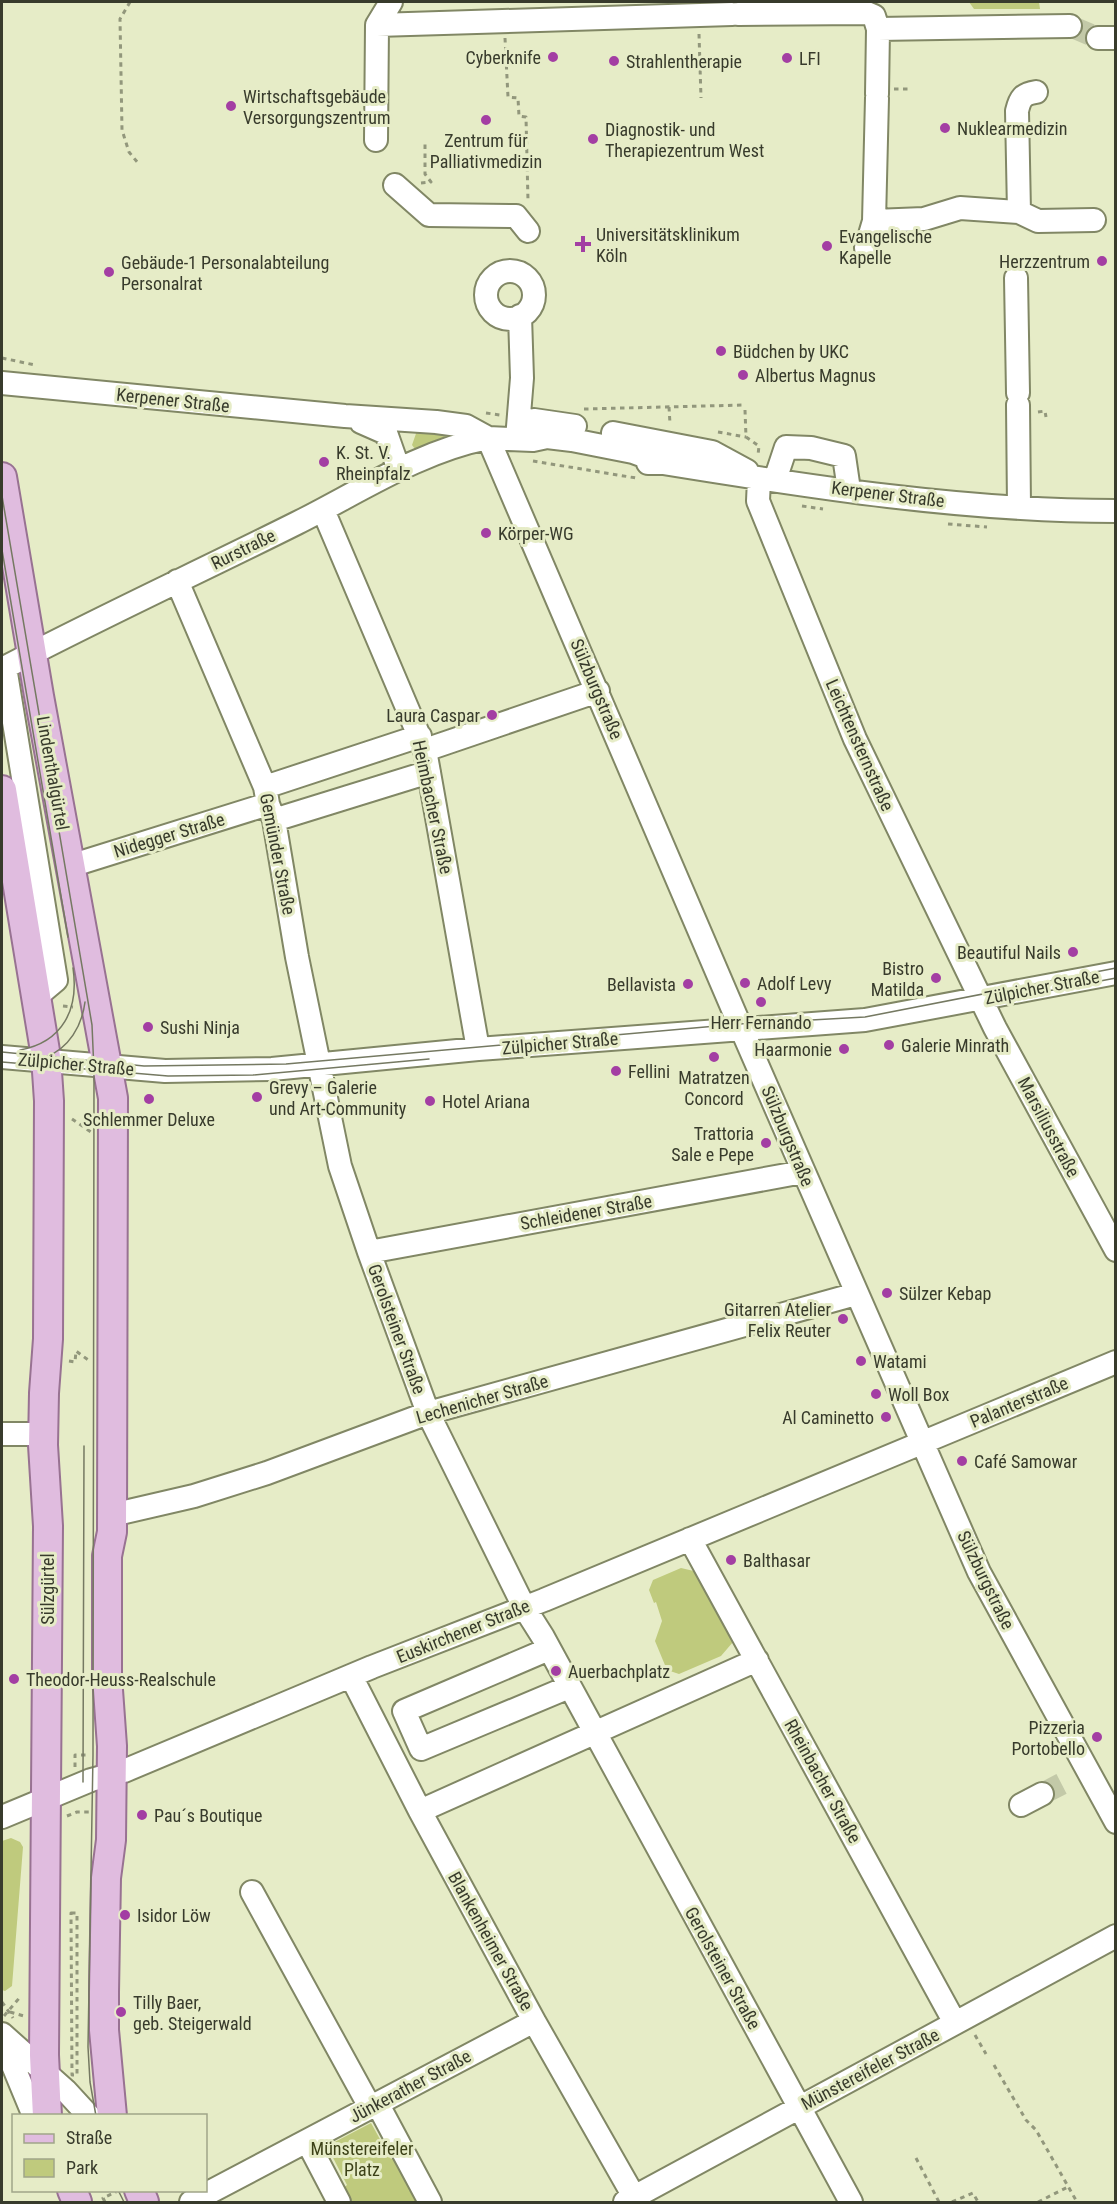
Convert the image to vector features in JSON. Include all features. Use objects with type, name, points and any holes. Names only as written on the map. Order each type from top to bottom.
[{"type":"main road","name":"Lindenthalgürtel","points":[[2,477],[70,866],[109,1067]]},
{"type":"main road","points":[[15,793],[47,988],[47,1062]]},
{"type":"main road","name":"Sülzgürtel","points":[[47,1062],[49,1101],[48,1339],[44,1393],[48,1526],[47,1800],[38,2018],[45,2072],[47,2114]]},
{"type":"main road","points":[[109,1067],[113,1098],[112,1532],[107,1556],[107,1676],[112,1773],[111,1840],[106,1878],[104,1992],[107,2070],[112,2114]]},
{"type":"street","points":[[376,140],[377,25],[391,2]]},
{"type":"street","points":[[377,25],[735,14],[867,13],[874,16],[878,29],[874,221],[866,248]]},
{"type":"street","points":[[878,29],[1070,26]]},
{"type":"street","points":[[1019,213],[1017,111],[1019,99],[1026,93],[1036,92]]},
{"type":"street","points":[[395,185],[429,214],[516,216],[528,231]]},
{"type":"street","points":[[874,221],[924,219],[960,208],[1019,213],[1038,221],[1106,220]]},
{"type":"street","points":[[1016,278],[1019,507]]},
{"type":"street","points":[[528,325],[522,378],[528,433],[712,452],[764,473],[786,447],[812,448],[843,456],[849,490]]},
{"type":"street","name":"Kerpener Straße","points":[[2,383],[466,426],[488,438],[528,433],[633,452],[663,463],[764,473],[880,496],[1019,507],[1116,511]]},
{"type":"street","name":"Kerpener Straße","points":[[345,416],[386,434],[399,470]]},
{"type":"street","name":"Rurstraße","points":[[3,668],[399,470],[460,443],[488,438]]},
{"type":"street","name":"Sülzburgstraße","points":[[488,438],[803,1172],[980,1572],[1078,1775],[1116,1822]]},
{"type":"street","name":"Leichtensternstraße","points":[[764,473],[758,501],[855,739],[984,1001]]},
{"type":"street","name":"Heimbacher Straße","points":[[323,510],[425,752],[477,1050]]},
{"type":"street","name":"Gemünder Straße","points":[[177,581],[269,804],[320,1067]]},
{"type":"street","points":[[3,668],[15,793]]},
{"type":"street","name":"Nidegger Straße","points":[[70,866],[269,804],[598,691]]},
{"type":"street","name":"Nidegger Straße","points":[[269,804],[425,752]]},
{"type":"street","points":[[2,774],[15,793]]},
{"type":"street","name":"Zülpicher Straße","points":[[2,1057],[165,1071],[240,1071],[320,1067],[477,1050],[865,1020],[984,1001],[1116,973]]},
{"type":"street","name":"Marsiliusstraße","points":[[984,1001],[995,1028],[1116,1250]]},
{"type":"street","name":"Gerolsteiner Straße","points":[[320,1067],[340,1166],[428,1413],[524,1607],[546,1643],[851,2202]]},
{"type":"street","name":"Schleidener Straße","points":[[369,1252],[803,1172]]},
{"type":"street","name":"Lechenicher Straße","points":[[112,1515],[194,1496],[267,1473],[428,1413],[856,1294]]},
{"type":"street","name":"Palanterstraße","points":[[923,1442],[1116,1362]]},
{"type":"street","points":[[2,1434],[44,1434]]},
{"type":"street","name":"Euskirchener Straße","points":[[2,1817],[112,1773],[124,1771],[923,1442]]},
{"type":"street","name":"Rheinbacher Straße","points":[[690,1539],[955,2023]]},
{"type":"street","points":[[482,1662],[546,1643]]},
{"type":"street","points":[[546,1643],[404,1711],[421,1749],[569,1687]]},
{"type":"street","points":[[420,1811],[757,1660]]},
{"type":"street","name":"Blankenheimer Straße","points":[[351,1676],[420,1811],[632,2201]]},
{"type":"street","points":[[1021,1805],[1042,1794]]},
{"type":"street","points":[[252,1892],[430,2202]]},
{"type":"street","name":"Münstereifeler Straße","points":[[632,2201],[1116,1936]]},
{"type":"street","points":[[3,2036],[16,2040],[23,2038],[38,2018]]},
{"type":"street","name":"Jünkerather Straße","points":[[191,2202],[534,2021]]},
{"type":"street","points":[[3,2036],[7,2068],[33,2114]]},
{"type":"street","points":[[3,2036],[66,2091],[85,2113]]},
{"type":"street","points":[[58,2114],[68,2108],[85,2113]]},
{"type":"street","points":[[306,2141],[339,2202]]},
{"type":"path","points":[[130,2],[120,19],[122,130],[129,152],[138,163]]},
{"type":"path","points":[[698,15],[701,98]]},
{"type":"path","points":[[505,22],[508,98],[518,98],[519,116],[526,117],[528,231]]},
{"type":"path","points":[[425,140],[425,174]]},
{"type":"path","points":[[590,408],[744,405]]},
{"type":"path","points":[[669,407],[670,424],[681,426]]},
{"type":"path","points":[[745,410],[746,437]]},
{"type":"path","points":[[713,431],[746,437],[759,446],[764,473]]},
{"type":"path","points":[[568,467],[569,459]]},
{"type":"path","points":[[74,1769],[75,1755]]},
{"type":"path","points":[[71,1913],[77,1913],[77,2075],[72,2075],[71,2030],[71,1913]]},
{"type":"path","points":[[2,2002],[8,2012],[38,2018]]},
{"type":"path","points":[[994,2065],[1026,2120],[1036,2130],[1077,2202]]},
{"type":"path","points":[[916,2158],[939,2202]]},
{"type":"path","points":[[1038,2202],[1068,2187]]},
{"type":"path","points":[[105,2202],[104,2198],[116,2192]]},
{"type":"path","points":[[952,2202],[972,2193],[978,2202]]},
{"type":"green space","points":[[969,2],[1039,2],[1040,9],[974,9]]},
{"type":"green space","points":[[419,425],[456,433],[415,449],[412,445]]},
{"type":"green space","points":[[681,1568],[698,1572],[733,1642],[721,1656],[679,1674],[667,1670],[655,1641],[662,1621],[656,1602],[654,1603],[649,1590],[653,1580]]},
{"type":"green space","points":[[11,1838],[20,1842],[23,1847],[12,1986],[5,1991],[2,1990],[2,1841]]},
{"type":"green space","name":"Münstereifeler Platz","points":[[371,2123],[391,2159],[399,2155],[424,2202],[349,2202],[342,2189],[347,2185],[327,2146]]},
{"type":"tunnel","points":[[1070,26],[1098,38]]},
{"type":"tunnel","points":[[1042,1794],[1069,1780]]},
{"type":"tram line","points":[[2,496],[92,1025],[94,1071],[93,1755],[88,2047],[90,2082],[96,2114]]},
{"type":"tram line","points":[[2,550],[68,937]]},
{"type":"tram line","points":[[20,1050],[47,1040],[65,1021],[73,997],[73,968]]},
{"type":"tram line","points":[[2,1052],[144,1066],[286,1064],[739,1024],[865,1017],[1116,968]]},
{"type":"tram line","points":[[1016,997],[1116,978]]},
{"type":"tram line","points":[[46,1057],[61,1048],[73,1035],[81,1019],[85,1002]]},
{"type":"tram line","points":[[2,1062],[168,1076],[253,1075],[429,1059]]},
{"type":"tram line","points":[[83,1782],[84,1446]]},
{"type":"tram line","points":[[119,2192],[124,2202]]},
{"type":"place","name":"Cyberknife","points":[[553,57]]},
{"type":"place","name":"LFI","points":[[787,58]]},
{"type":"place","name":"Strahlentherapie","points":[[614,61]]},
{"type":"place","name":"Wirtschaftsgebäude Versorgungszentrum","points":[[231,106]]},
{"type":"place","name":"Zentrum für Palliativmedizin","points":[[486,120]]},
{"type":"place","name":"Nuklearmedizin","points":[[945,128]]},
{"type":"place","name":"Diagnostik- und Therapiezentrum West","points":[[593,139]]},
{"type":"place","name":"Universitätsklinikum Köln","points":[[583,244]]},
{"type":"place","name":"Evangelische Kapelle","points":[[827,246]]},
{"type":"place","name":"Herzzentrum","points":[[1102,261]]},
{"type":"place","name":"Gebäude-1 Personalabteilung Personalrat","points":[[109,272]]},
{"type":"place","name":"Büdchen by UKC","points":[[721,351]]},
{"type":"place","name":"Albertus Magnus","points":[[743,375]]},
{"type":"place","name":"K. St. V. Rheinpfalz","points":[[324,462]]},
{"type":"place","name":"Körper-WG","points":[[486,533]]},
{"type":"place","name":"Laura Caspar","points":[[492,715]]},
{"type":"place","name":"Beautiful Nails","points":[[1073,952]]},
{"type":"place","name":"Bistro Matilda","points":[[936,978]]},
{"type":"place","name":"Adolf Levy","points":[[745,983]]},
{"type":"place","name":"Bellavista","points":[[688,984]]},
{"type":"place","name":"Herr Fernando","points":[[761,1002]]},
{"type":"place","name":"Sushi Ninja","points":[[148,1027]]},
{"type":"place","name":"Galerie Minrath","points":[[889,1045]]},
{"type":"place","name":"Haarmonie","points":[[844,1049]]},
{"type":"place","name":"Matratzen Concord","points":[[714,1057]]},
{"type":"place","name":"Fellini","points":[[616,1071]]},
{"type":"place","name":"Grevy – Galerie und Art-Community","points":[[257,1097]]},
{"type":"place","name":"Schlemmer Deluxe","points":[[149,1099]]},
{"type":"place","name":"Hotel Ariana","points":[[430,1101]]},
{"type":"place","name":"Trattoria Sale e Pepe","points":[[766,1143]]},
{"type":"place","name":"Sülzer Kebap","points":[[887,1293]]},
{"type":"place","name":"Gitarren Atelier Felix Reuter","points":[[843,1319]]},
{"type":"place","name":"Watami","points":[[861,1361]]},
{"type":"place","name":"Woll Box","points":[[876,1394]]},
{"type":"place","name":"Al Caminetto","points":[[886,1417]]},
{"type":"place","name":"Café Samowar","points":[[962,1461]]},
{"type":"place","name":"Balthasar","points":[[731,1560]]},
{"type":"place","name":"Auerbachplatz","points":[[556,1671]]},
{"type":"place","name":"Theodor-Heuss-Realschule","points":[[14,1679]]},
{"type":"place","name":"Pizzeria Portobello","points":[[1097,1737]]},
{"type":"place","name":"Pau´s Boutique","points":[[142,1815]]},
{"type":"place","name":"Isidor Löw","points":[[125,1915]]},
{"type":"place","name":"Tilly Baer, geb. Steigerwald","points":[[121,2012]]}]
